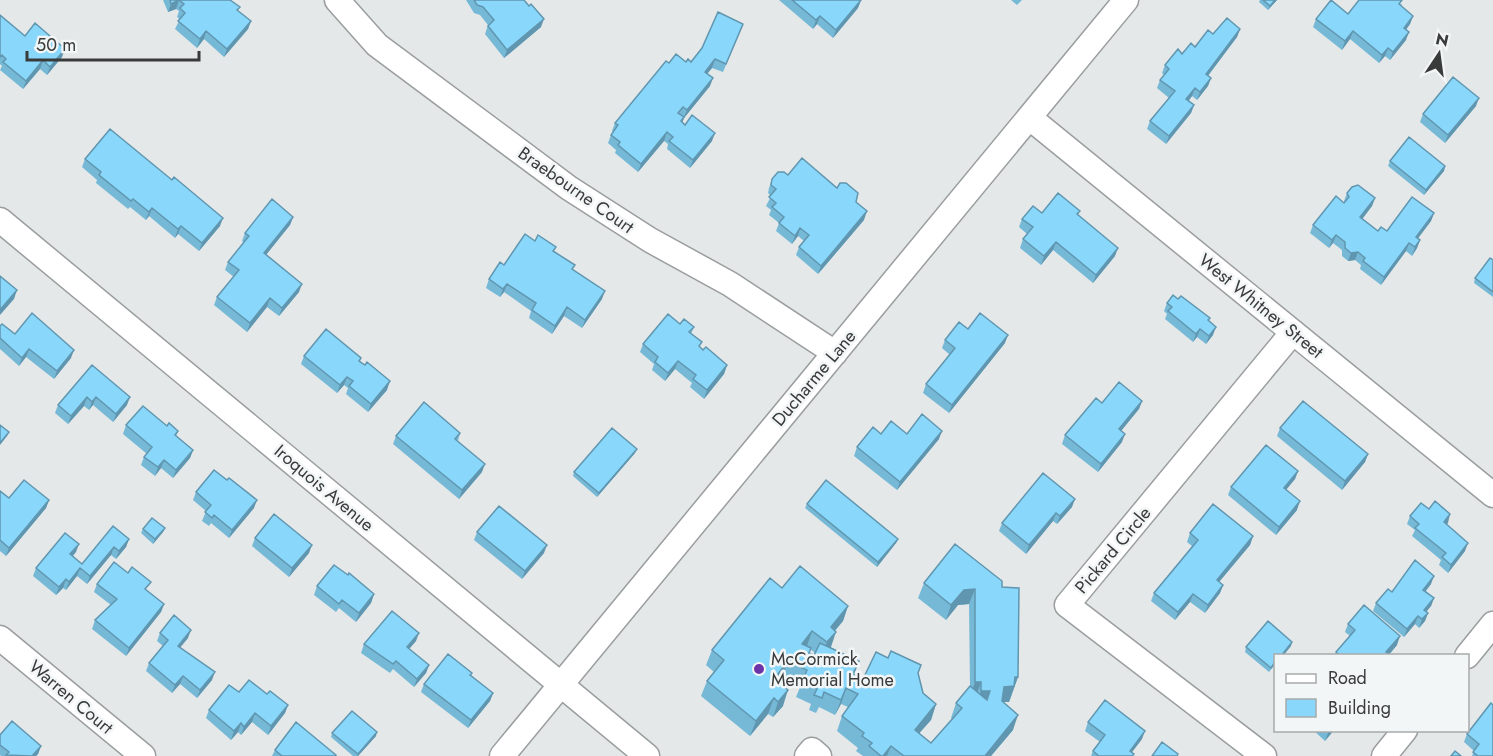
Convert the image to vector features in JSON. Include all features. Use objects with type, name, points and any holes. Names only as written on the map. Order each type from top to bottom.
[{"type":"street","name":"Braebourne Court","points":[[337,0],[377,45],[569,188],[650,240],[730,284],[835,353]]},
{"type":"street","name":"Ducharme Lane","points":[[502,756],[1126,0]]},
{"type":"street","name":"West Whitney Street","points":[[1030,118],[1493,495]]},
{"type":"street","name":"Iroquois Avenue","points":[[0,220],[647,756]]},
{"type":"street","name":"Pickard Circle","points":[[1264,756],[1067,605],[1293,332]]},
{"type":"street","points":[[1469,654],[1493,624]]},
{"type":"street","name":"Warren Court","points":[[0,638],[143,756]]},
{"type":"street","points":[[1384,756],[1403,732]]},
{"type":"street","points":[[807,756],[812,750],[819,756]]},
{"type":"building","points":[[179,0],[230,0],[240,7],[237,10],[251,21],[227,49],[206,31],[200,39],[178,21],[185,13],[180,8],[184,4]]},
{"type":"building","points":[[474,0],[524,0],[529,6],[531,4],[544,19],[507,50],[488,26],[494,20]]},
{"type":"building","points":[[792,0],[861,0],[836,30],[820,16],[816,20]]},
{"type":"building","points":[[1263,0],[1275,0],[1270,6]]},
{"type":"building","points":[[1331,0],[1348,14],[1359,0],[1402,0],[1399,4],[1413,16],[1404,28],[1409,32],[1393,52],[1388,48],[1382,55],[1353,31],[1345,41],[1316,19]]},
{"type":"building","points":[[718,12],[743,24],[726,64],[715,59],[705,72],[713,78],[687,110],[683,107],[678,113],[684,117],[681,121],[685,125],[692,115],[715,133],[693,160],[669,141],[673,137],[667,132],[641,164],[618,145],[620,142],[611,135],[618,125],[615,123],[666,61],[669,63],[676,54],[686,62],[688,59],[691,62],[702,48]]},
{"type":"building","points":[[0,15],[25,36],[35,23],[65,49],[50,67],[43,60],[26,81],[3,62],[6,59],[2,55],[0,57]]},
{"type":"building","points":[[1227,18],[1240,29],[1206,74],[1211,78],[1200,92],[1195,88],[1186,99],[1194,105],[1169,136],[1150,121],[1175,91],[1160,80],[1169,69],[1165,65],[1178,49],[1182,54],[1191,43],[1195,47],[1208,30],[1213,34]]},
{"type":"building","points":[[1453,77],[1479,98],[1448,135],[1423,114]]},
{"type":"building","points":[[110,129],[172,180],[174,177],[223,218],[202,243],[181,226],[178,229],[152,208],[149,212],[133,199],[131,201],[99,175],[101,172],[85,159]]},
{"type":"building","points":[[1409,137],[1445,166],[1426,190],[1390,161]]},
{"type":"building","points":[[802,158],[837,188],[840,183],[846,183],[858,193],[856,202],[867,211],[821,266],[799,247],[809,235],[800,228],[795,236],[779,223],[784,217],[772,207],[776,203],[769,197],[776,189],[771,185],[772,179],[778,172],[788,175]]},
{"type":"building","points":[[1358,185],[1375,198],[1360,217],[1378,231],[1381,227],[1387,231],[1412,197],[1434,213],[1416,237],[1420,240],[1415,247],[1409,243],[1384,277],[1363,261],[1365,258],[1358,252],[1351,253],[1345,248],[1345,242],[1336,235],[1332,240],[1313,225],[1336,196],[1344,203],[1349,197],[1347,193],[1352,187]]},
{"type":"building","points":[[1058,193],[1080,211],[1077,214],[1118,248],[1096,275],[1056,242],[1044,256],[1023,239],[1033,227],[1022,219],[1033,206],[1042,213]]},
{"type":"building","points":[[272,199],[293,217],[264,253],[302,284],[282,308],[270,298],[250,323],[217,297],[239,270],[228,262],[249,236],[245,233]]},
{"type":"building","points":[[525,234],[535,241],[538,235],[556,247],[553,251],[575,265],[572,269],[605,291],[585,320],[567,307],[555,326],[532,310],[536,303],[507,284],[503,289],[489,279],[500,262],[504,265]]},
{"type":"building","points":[[1490,258],[1493,260],[1493,292],[1475,278]]},
{"type":"building","points":[[0,276],[17,290],[0,310]]},
{"type":"building","points":[[1173,295],[1178,299],[1181,296],[1210,318],[1208,320],[1216,327],[1209,336],[1200,329],[1196,334],[1168,311],[1172,307],[1167,303]]},
{"type":"building","points":[[32,313],[74,350],[57,371],[29,349],[22,358],[0,338],[2,324],[15,334]]},
{"type":"building","points":[[980,313],[1008,335],[952,405],[926,384],[955,348],[945,340],[959,322],[968,329]]},
{"type":"building","points":[[668,314],[680,324],[684,319],[694,327],[689,332],[702,342],[699,346],[703,350],[706,347],[727,365],[707,390],[693,379],[696,375],[678,361],[668,373],[655,362],[658,357],[643,344]]},
{"type":"building","points":[[326,329],[361,358],[359,361],[365,365],[367,362],[390,381],[371,404],[349,386],[353,381],[347,377],[340,385],[304,356]]},
{"type":"building","points":[[92,365],[130,397],[116,414],[96,397],[92,402],[87,397],[71,416],[58,405]]},
{"type":"building","points":[[1119,382],[1142,401],[1119,429],[1125,434],[1101,464],[1065,435],[1096,398],[1102,403]]},
{"type":"building","points":[[1303,401],[1368,454],[1345,481],[1280,428]]},
{"type":"building","points":[[424,402],[460,433],[455,439],[485,464],[462,490],[396,436]]},
{"type":"building","points":[[143,406],[167,426],[169,423],[178,431],[175,435],[193,450],[176,470],[164,460],[158,467],[144,457],[152,447],[126,425]]},
{"type":"building","points":[[922,414],[942,431],[900,482],[857,447],[873,427],[881,434],[891,421],[907,434]]},
{"type":"building","points":[[0,425],[9,432],[0,443]]},
{"type":"building","points":[[612,428],[637,449],[599,493],[574,472]]},
{"type":"building","points":[[1266,445],[1298,471],[1284,488],[1300,501],[1279,527],[1231,487]]},
{"type":"building","points":[[214,470],[227,480],[229,478],[257,500],[232,530],[214,515],[212,518],[205,512],[211,505],[196,492]]},
{"type":"building","points":[[1043,473],[1075,499],[1060,516],[1056,513],[1029,545],[1002,523]]},
{"type":"building","points":[[24,480],[49,500],[9,548],[0,540],[0,491],[9,498]]},
{"type":"building","points":[[826,480],[898,539],[878,562],[807,504]]},
{"type":"building","points":[[1435,501],[1450,514],[1444,522],[1468,543],[1451,565],[1442,557],[1446,553],[1415,528],[1419,524],[1410,516],[1421,503],[1429,509]]},
{"type":"building","points":[[1213,504],[1253,536],[1217,580],[1223,585],[1208,605],[1193,594],[1178,612],[1154,593],[1198,540],[1190,533]]},
{"type":"building","points":[[499,506],[547,545],[525,571],[477,532]]},
{"type":"building","points":[[274,514],[312,545],[292,568],[255,538]]},
{"type":"building","points":[[152,518],[165,528],[155,539],[143,529]]},
{"type":"building","points":[[113,526],[129,539],[119,551],[114,547],[90,576],[80,568],[69,582],[66,579],[59,587],[36,568],[65,533],[79,544],[70,554],[82,564]]},
{"type":"building","points":[[955,544],[1002,581],[1002,587],[1019,588],[1018,677],[1015,677],[1014,686],[1004,687],[1002,701],[1018,715],[985,756],[904,756],[891,746],[881,756],[869,746],[872,743],[862,736],[864,733],[842,716],[858,694],[846,688],[841,700],[824,692],[822,698],[814,695],[817,689],[802,682],[807,670],[788,661],[774,679],[788,690],[778,702],[774,698],[756,721],[707,681],[724,660],[712,650],[770,578],[782,588],[800,566],[848,606],[831,627],[836,632],[827,642],[812,631],[802,644],[811,648],[809,653],[814,655],[820,643],[859,661],[853,674],[863,679],[876,652],[888,658],[891,651],[921,665],[918,673],[923,693],[936,704],[915,730],[931,743],[962,708],[956,703],[970,686],[987,700],[990,691],[981,691],[981,682],[975,682],[975,589],[964,590],[951,605],[924,583]]},
{"type":"building","points":[[1415,560],[1434,576],[1423,590],[1434,598],[1424,610],[1428,613],[1422,619],[1418,616],[1407,629],[1376,603],[1388,589],[1392,592]]},
{"type":"building","points":[[114,562],[128,573],[132,567],[151,582],[145,589],[164,604],[129,648],[95,620],[117,599],[97,584]]},
{"type":"building","points":[[334,565],[348,575],[349,573],[374,594],[359,613],[342,600],[339,604],[317,586]]},
{"type":"building","points":[[1364,605],[1400,636],[1386,652],[1388,654],[1338,654],[1336,652],[1355,630],[1348,624]]},
{"type":"building","points":[[392,611],[419,633],[407,647],[429,665],[417,679],[396,661],[393,664],[364,644]]},
{"type":"building","points":[[174,615],[191,630],[178,646],[215,672],[200,690],[183,676],[175,685],[149,663],[168,640],[160,633]]},
{"type":"building","points":[[1268,621],[1292,642],[1283,654],[1274,654],[1274,664],[1271,668],[1246,647]]},
{"type":"building","points":[[448,654],[493,693],[471,720],[424,684]]},
{"type":"building","points":[[249,680],[267,694],[270,691],[288,705],[271,726],[255,713],[244,727],[241,723],[234,731],[209,710],[229,685],[239,692]]},
{"type":"building","points":[[1105,700],[1145,731],[1130,751],[1134,754],[1132,756],[1099,756],[1093,751],[1105,735],[1088,722]]},
{"type":"building","points":[[1491,703],[1493,705],[1493,756],[1478,756],[1473,752],[1479,744],[1467,734]]},
{"type":"building","points":[[352,711],[377,732],[358,754],[332,733]]},
{"type":"building","points":[[12,721],[41,746],[32,756],[6,755],[9,752],[0,745],[0,735]]},
{"type":"building","points":[[296,722],[336,756],[282,756],[275,750]]},
{"type":"building","points":[[1162,742],[1178,754],[1177,756],[1152,756]]},
{"type":"building","points":[[1455,751],[1461,756],[1451,756]]},
{"type":"place","name":"McCormick Memorial Home","points":[[759,669]]}]
